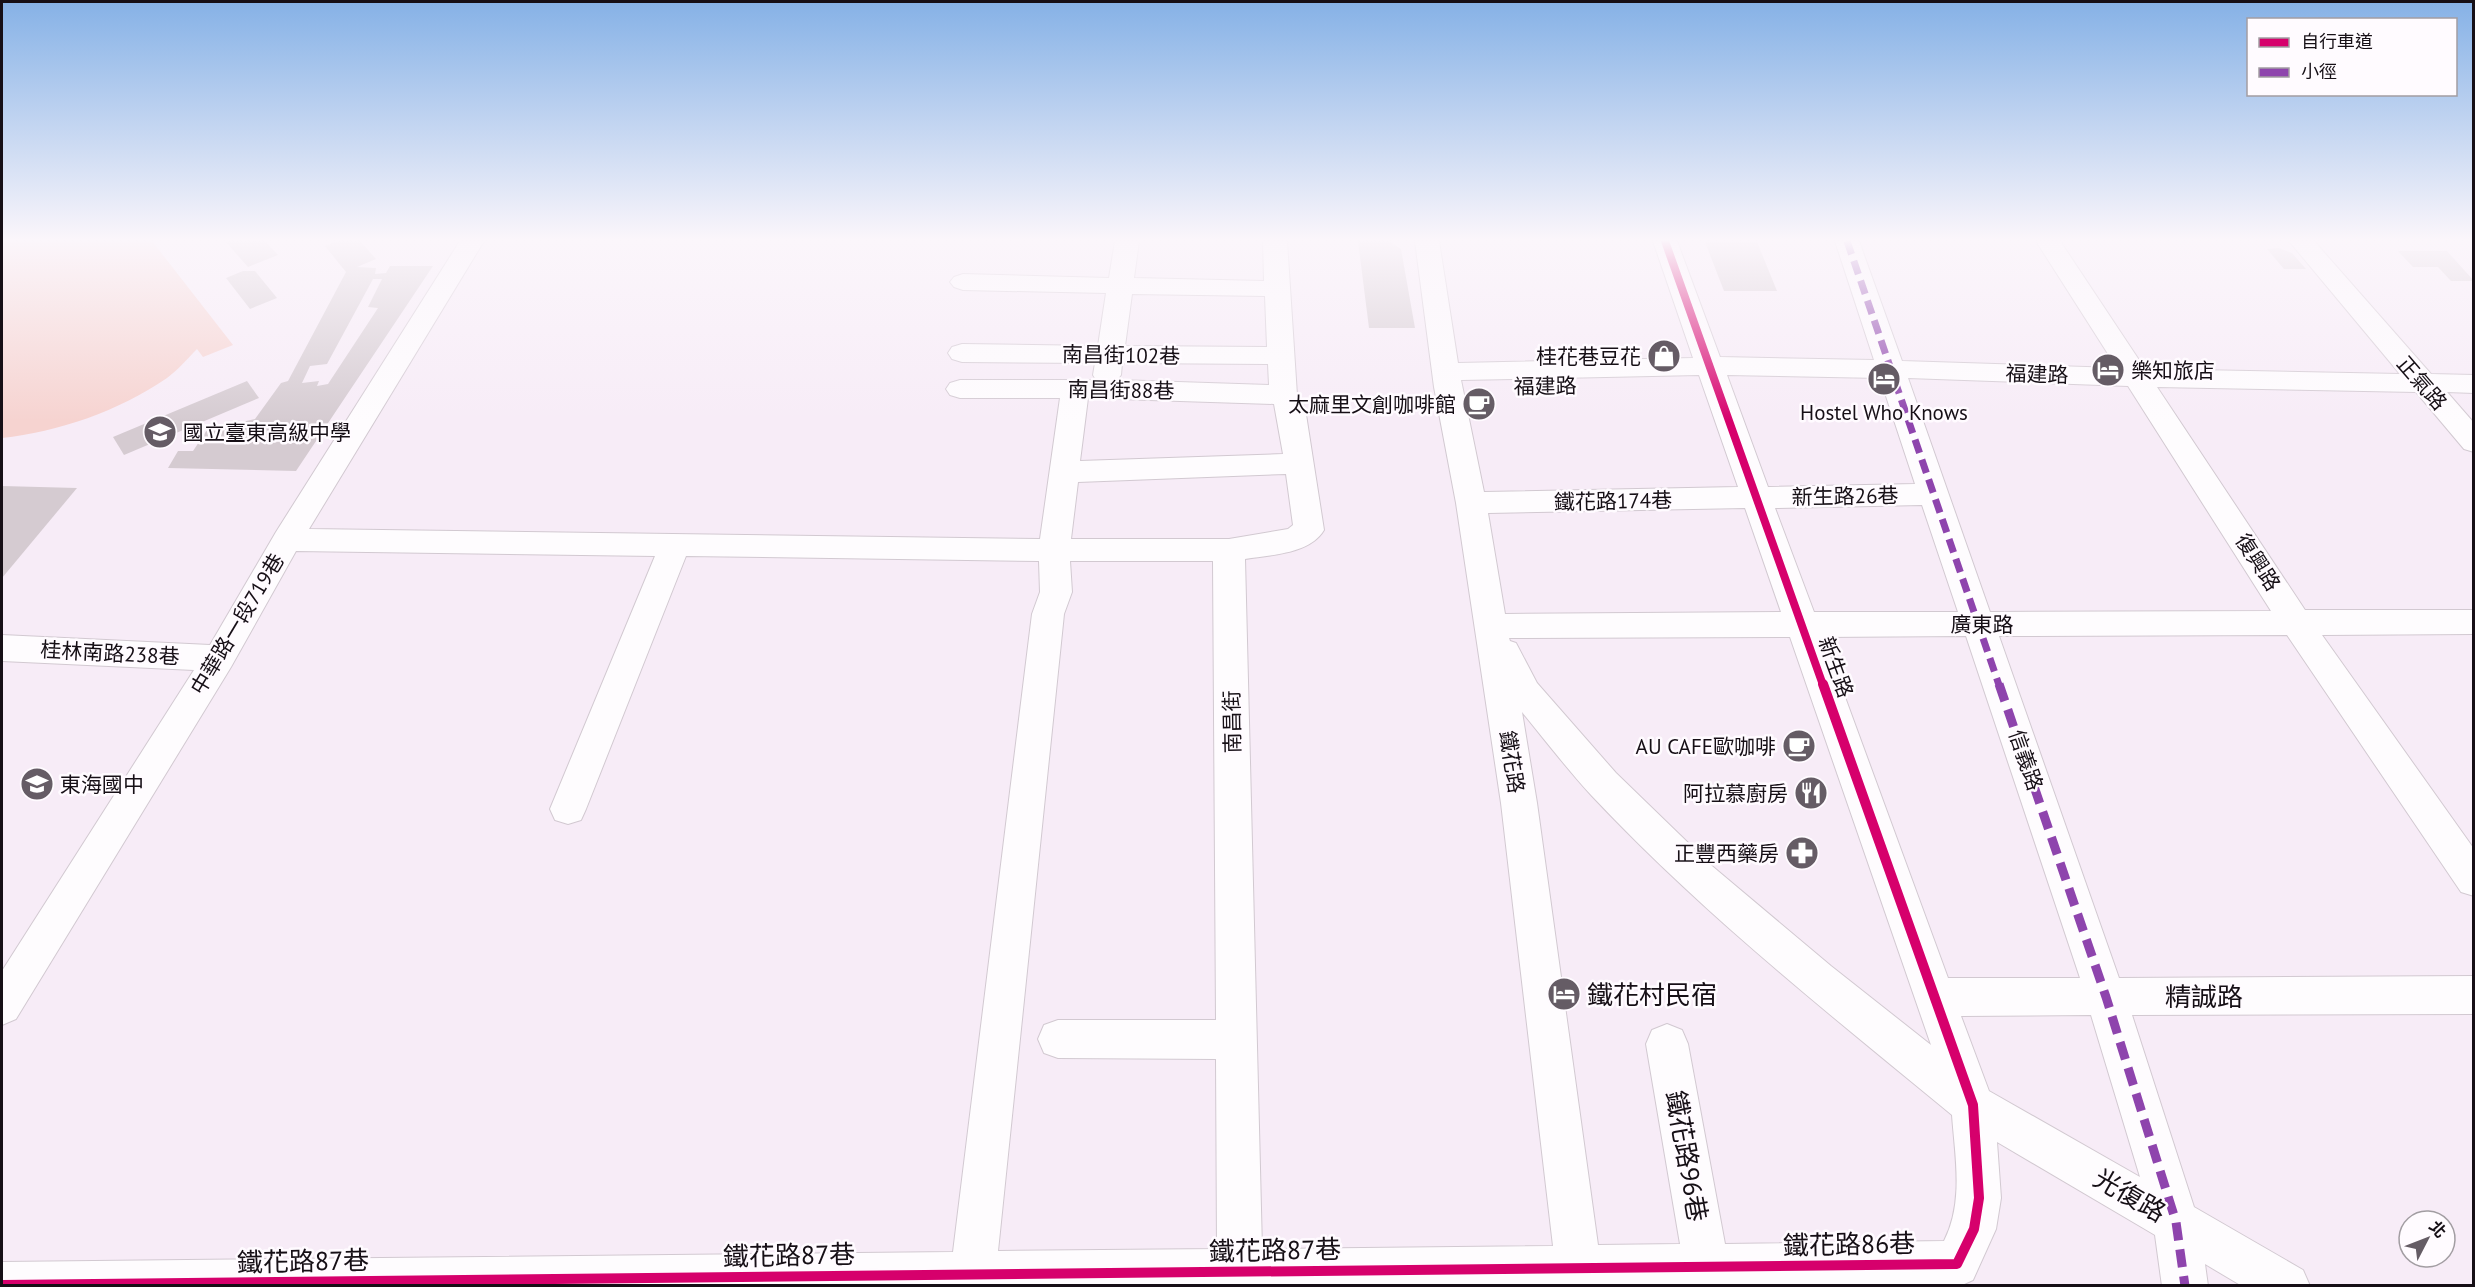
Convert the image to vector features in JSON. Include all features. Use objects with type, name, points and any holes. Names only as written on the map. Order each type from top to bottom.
[{"type":"street","name":"中華路一段719巷","points":[[2,1006],[219,658],[287,540],[435,301]]},
{"type":"street","points":[[973,1274],[1048,614],[1056,592],[1054,550],[1064,472],[1090,389],[1110,355],[1118,301]]},
{"type":"street","points":[[287,540],[1054,550],[1229,550],[1276,543],[1298,537],[1309,530],[1291,408],[1283,395],[1278,301]]},
{"type":"street","name":"鐵花路","points":[[1436,301],[1519,803],[1579,1276]]},
{"type":"street","name":"新生路","points":[[1686,301],[1973,1105]]},
{"type":"street","name":"信義路","points":[[1867,301],[2106,997],[2176,1222],[2185,1286]]},
{"type":"street","name":"復興路","points":[[2088,301],[2296,623],[2474,880]]},
{"type":"street","name":"正氣路","points":[[2352,301],[2474,442]]},
{"type":"street","name":"南昌街102巷","points":[[962,353],[1280,356]]},
{"type":"street","name":"福建路","points":[[1447,379],[1680,384],[1709,366],[1891,369],[2139,378],[2474,384]]},
{"type":"street","name":"南昌街88巷","points":[[960,388],[1090,389],[1283,395]]},
{"type":"street","points":[[1064,472],[1299,463]]},
{"type":"street","name":"新生路26巷","points":[[1756,498],[1934,494]]},
{"type":"street","name":"鐵花路174巷","points":[[1471,503],[1756,498]]},
{"type":"street","points":[[568,809],[675,545]]},
{"type":"street","name":"南昌街","points":[[1229,550],[1239,1271]]},
{"type":"street","name":"廣東路","points":[[1491,626],[2474,622]]},
{"type":"street","name":"光復路","points":[[1491,626],[1524,692],[1611,792],[1699,878],[1817,979],[1973,1105],[2287,1286]]},
{"type":"street","name":"桂林南路238巷","points":[[2,648],[219,658]]},
{"type":"street","name":"精誠路","points":[[1935,997],[2474,995]]},
{"type":"street","points":[[1058,1040],[1236,1040]]},
{"type":"street","name":"鐵花路96巷","points":[[1667,1044],[1707,1268]]},
{"type":"street","name":"鐵花路86巷","points":[[1579,1276],[1707,1268],[1957,1264],[1974,1229],[1980,1198],[1973,1105]]},
{"type":"street","name":"鐵花路87巷","points":[[2,1285],[669,1282],[973,1274],[1239,1271],[1579,1276]]},
{"type":"shaded area","points":[[2,301],[199,301],[233,345],[203,357],[197,349],[167,378],[108,410],[45,431],[2,438]]},
{"type":"building","points":[[244,301],[269,301],[250,309]]},
{"type":"building","points":[[331,301],[361,301],[327,364],[310,366],[302,383],[319,381],[317,386],[328,384],[378,308],[368,307],[371,301],[410,301],[296,471],[168,468],[178,451],[193,451],[211,424],[240,426],[242,422],[255,419],[281,383],[288,381]]},
{"type":"building","points":[[1366,301],[1410,301],[1415,328],[1369,328]]},
{"type":"building","points":[[247,381],[259,398],[124,455],[113,437]]},
{"type":"building","points":[[2,486],[77,488],[2,578]]},
{"type":"marked path","points":[[1868,301],[2106,997],[2176,1222],[2185,1286]]},
{"type":"cycle path","points":[[2,1285],[1957,1264],[1974,1229],[1979,1198],[1973,1105],[1686,301]]},
{"type":"place","name":"桂花巷豆花","points":[[1664,356]]},
{"type":"place","name":"樂知旅店","points":[[2108,370]]},
{"type":"place","name":"Hostel Who Knows","points":[[1884,379]]},
{"type":"place","name":"太麻里文創咖啡館","points":[[1479,404]]},
{"type":"place","name":"國立臺東高級中學","points":[[160,432]]},
{"type":"place","name":"AU CAFE歐咖啡","points":[[1799,746]]},
{"type":"place","name":"東海國中","points":[[37,784]]},
{"type":"place","name":"阿拉慕廚房","points":[[1811,793]]},
{"type":"place","name":"正豐西藥房","points":[[1802,853]]},
{"type":"place","name":"鐵花村民宿","points":[[1564,994]]}]
